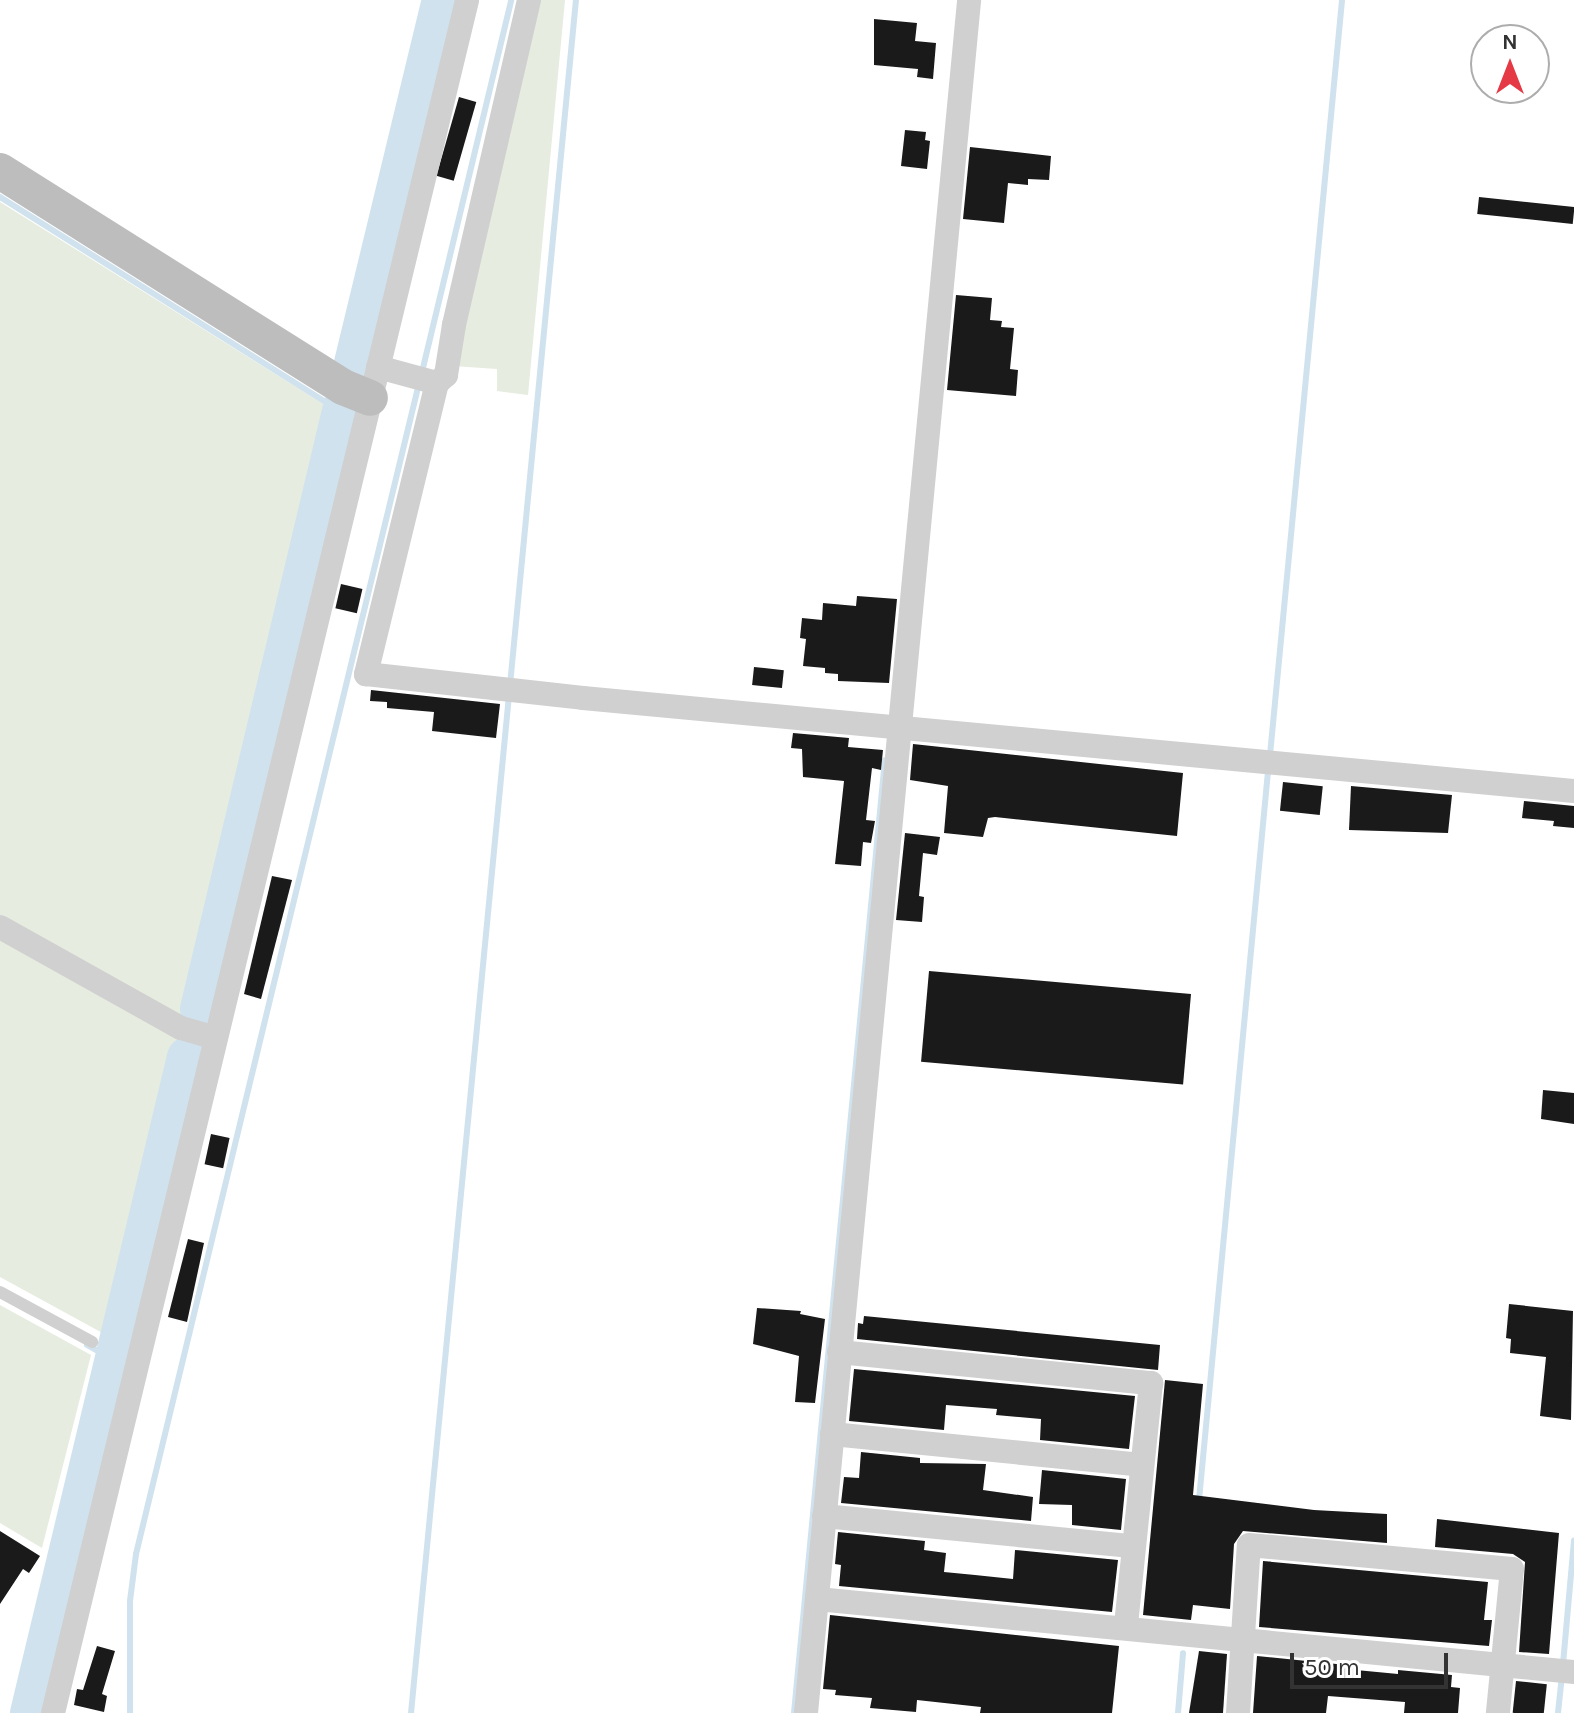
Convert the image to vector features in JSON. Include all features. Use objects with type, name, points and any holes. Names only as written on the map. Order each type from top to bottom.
[{"type":"street","points":[[53,1713],[467,0]]},
{"type":"street","points":[[0,171],[343,387],[426,380],[446,375],[454,325],[529,0]]},
{"type":"street","points":[[806,1713],[882,880],[891,727],[969,0]]},
{"type":"street","points":[[426,380],[366,674],[1574,791]]},
{"type":"street","points":[[0,927],[181,1028],[215,1038]]},
{"type":"street","points":[[839,1352],[1151,1383],[1126,1627]]},
{"type":"street","points":[[832,1434],[1141,1465]]},
{"type":"street","points":[[824,1516],[1132,1546]]},
{"type":"street","points":[[1238,1713],[1249,1545],[1512,1569],[1498,1713]]},
{"type":"street","points":[[817,1599],[1566,1671]]},
{"type":"lane","points":[[0,1292],[92,1342]]},
{"type":"shaded area","points":[[534,0],[565,0],[528,395],[497,391],[497,369],[453,366]]},
{"type":"shaded area","points":[[0,202],[333,410],[184,1020],[0,920]]},
{"type":"shaded area","points":[[0,940],[181,1040],[108,1336],[0,1277]]},
{"type":"shaded area","points":[[0,1305],[91,1355],[42,1548],[0,1523]]},
{"type":"building","points":[[874,19],[917,23],[915,41],[936,43],[933,79],[917,77],[918,69],[874,65]]},
{"type":"building","points":[[459,97],[476,102],[454,181],[436,176]]},
{"type":"building","points":[[905,130],[926,132],[925,140],[930,141],[927,169],[901,166]]},
{"type":"building","points":[[970,147],[1051,156],[1049,180],[1028,179],[1028,185],[1008,183],[1004,223],[963,219]]},
{"type":"building","points":[[1479,197],[1574,207],[1573,224],[1477,214]]},
{"type":"building","points":[[956,295],[992,298],[990,320],[1002,321],[1001,327],[1014,328],[1010,369],[1018,370],[1016,396],[947,390]]},
{"type":"building","points":[[341,584],[362,589],[357,613],[335,608]]},
{"type":"building","points":[[857,596],[897,599],[889,683],[838,681],[838,674],[825,673],[825,668],[803,666],[806,639],[800,638],[802,618],[822,620],[823,603],[856,606]]},
{"type":"building","points":[[754,667],[784,670],[782,688],[752,685]]},
{"type":"building","points":[[371,690],[500,704],[496,738],[432,731],[434,712],[387,708],[387,702],[370,701]]},
{"type":"building","points":[[793,733],[849,738],[848,747],[883,750],[881,770],[872,768],[866,820],[875,821],[871,843],[863,842],[861,866],[835,864],[844,781],[803,777],[802,749],[791,748]]},
{"type":"building","points":[[913,744],[1183,773],[1177,836],[995,817],[988,818],[983,837],[944,833],[948,786],[910,780]]},
{"type":"building","points":[[1283,782],[1323,786],[1320,815],[1280,811]]},
{"type":"building","points":[[1351,786],[1452,795],[1448,833],[1349,830]]},
{"type":"building","points":[[1524,801],[1574,806],[1574,828],[1553,826],[1554,821],[1522,818]]},
{"type":"building","points":[[905,833],[940,837],[937,855],[923,853],[919,896],[924,897],[922,922],[896,920]]},
{"type":"building","points":[[272,876],[292,880],[261,999],[244,994]]},
{"type":"building","points":[[929,971],[1191,994],[1183,1085],[921,1062]]},
{"type":"building","points":[[1543,1090],[1574,1093],[1574,1124],[1541,1119]]},
{"type":"building","points":[[211,1134],[230,1138],[223,1168],[205,1164]]},
{"type":"building","points":[[188,1239],[204,1243],[187,1322],[168,1317]]},
{"type":"building","points":[[1509,1304],[1573,1311],[1571,1420],[1540,1416],[1546,1357],[1510,1353],[1511,1339],[1506,1338]]},
{"type":"building","points":[[757,1308],[801,1311],[800,1314],[825,1319],[815,1403],[795,1402],[799,1356],[753,1344]]},
{"type":"building","points":[[864,1316],[1160,1345],[1158,1370],[857,1339],[858,1323],[863,1324]]},
{"type":"building","points":[[854,1369],[1135,1396],[1129,1449],[1040,1440],[1041,1419],[996,1415],[997,1409],[946,1405],[944,1430],[849,1421]]},
{"type":"building","points":[[1165,1380],[1203,1384],[1193,1495],[1314,1510],[1387,1514],[1387,1543],[1243,1531],[1234,1544],[1230,1609],[1193,1605],[1191,1620],[1143,1615]]},
{"type":"building","points":[[861,1452],[920,1458],[920,1463],[986,1464],[983,1490],[1033,1497],[1031,1521],[841,1503],[844,1477],[859,1478]]},
{"type":"building","points":[[1042,1470],[1126,1479],[1121,1530],[1072,1525],[1072,1505],[1039,1504]]},
{"type":"building","points":[[1437,1519],[1559,1533],[1549,1654],[1519,1652],[1525,1562],[1513,1554],[1435,1547]]},
{"type":"building","points":[[0,1531],[40,1556],[29,1573],[23,1569],[0,1604]]},
{"type":"building","points":[[838,1532],[925,1541],[924,1550],[946,1553],[944,1572],[1013,1579],[1015,1550],[1118,1560],[1112,1612],[839,1586],[841,1565],[835,1564]]},
{"type":"building","points":[[1263,1561],[1488,1582],[1484,1620],[1492,1620],[1489,1646],[1259,1627]]},
{"type":"building","points":[[830,1615],[1119,1646],[1112,1713],[980,1713],[981,1707],[917,1700],[916,1712],[870,1708],[872,1698],[835,1695],[836,1690],[823,1689]]},
{"type":"building","points":[[97,1646],[115,1651],[102,1694],[107,1696],[104,1712],[74,1705],[77,1689],[83,1690]]},
{"type":"building","points":[[1199,1651],[1227,1654],[1223,1713],[1189,1713]]},
{"type":"building","points":[[1257,1656],[1356,1666],[1356,1670],[1452,1675],[1451,1687],[1460,1688],[1458,1713],[1404,1713],[1405,1702],[1328,1696],[1326,1713],[1253,1713]]},
{"type":"building","points":[[1516,1681],[1547,1684],[1544,1713],[1513,1713]]},
{"type":"waterway","points":[[431,0],[440,5]]},
{"type":"waterway","points":[[353,363],[441,0]]},
{"type":"waterway","points":[[422,372],[511,0]]},
{"type":"waterway","points":[[510,685],[576,0]]},
{"type":"waterway","points":[[1270,755],[1342,0]]},
{"type":"waterway","points":[[0,197],[341,412]]},
{"type":"waterway","points":[[130,1713],[130,1601],[136,1554],[419,383]]},
{"type":"waterway","points":[[199,1009],[342,407]]},
{"type":"waterway","points":[[411,1713],[509,696]]},
{"type":"waterway","points":[[794,1713],[885,760]]},
{"type":"waterway","points":[[1199,1500],[1268,771]]},
{"type":"waterway","points":[[29,1713],[186,1057]]},
{"type":"waterway","points":[[87,1345],[114,1360]]},
{"type":"waterway","points":[[1563,1664],[1574,1540]]},
{"type":"waterway","points":[[1178,1713],[1183,1653]]},
{"type":"waterway","points":[[1558,1713],[1562,1675]]}]
